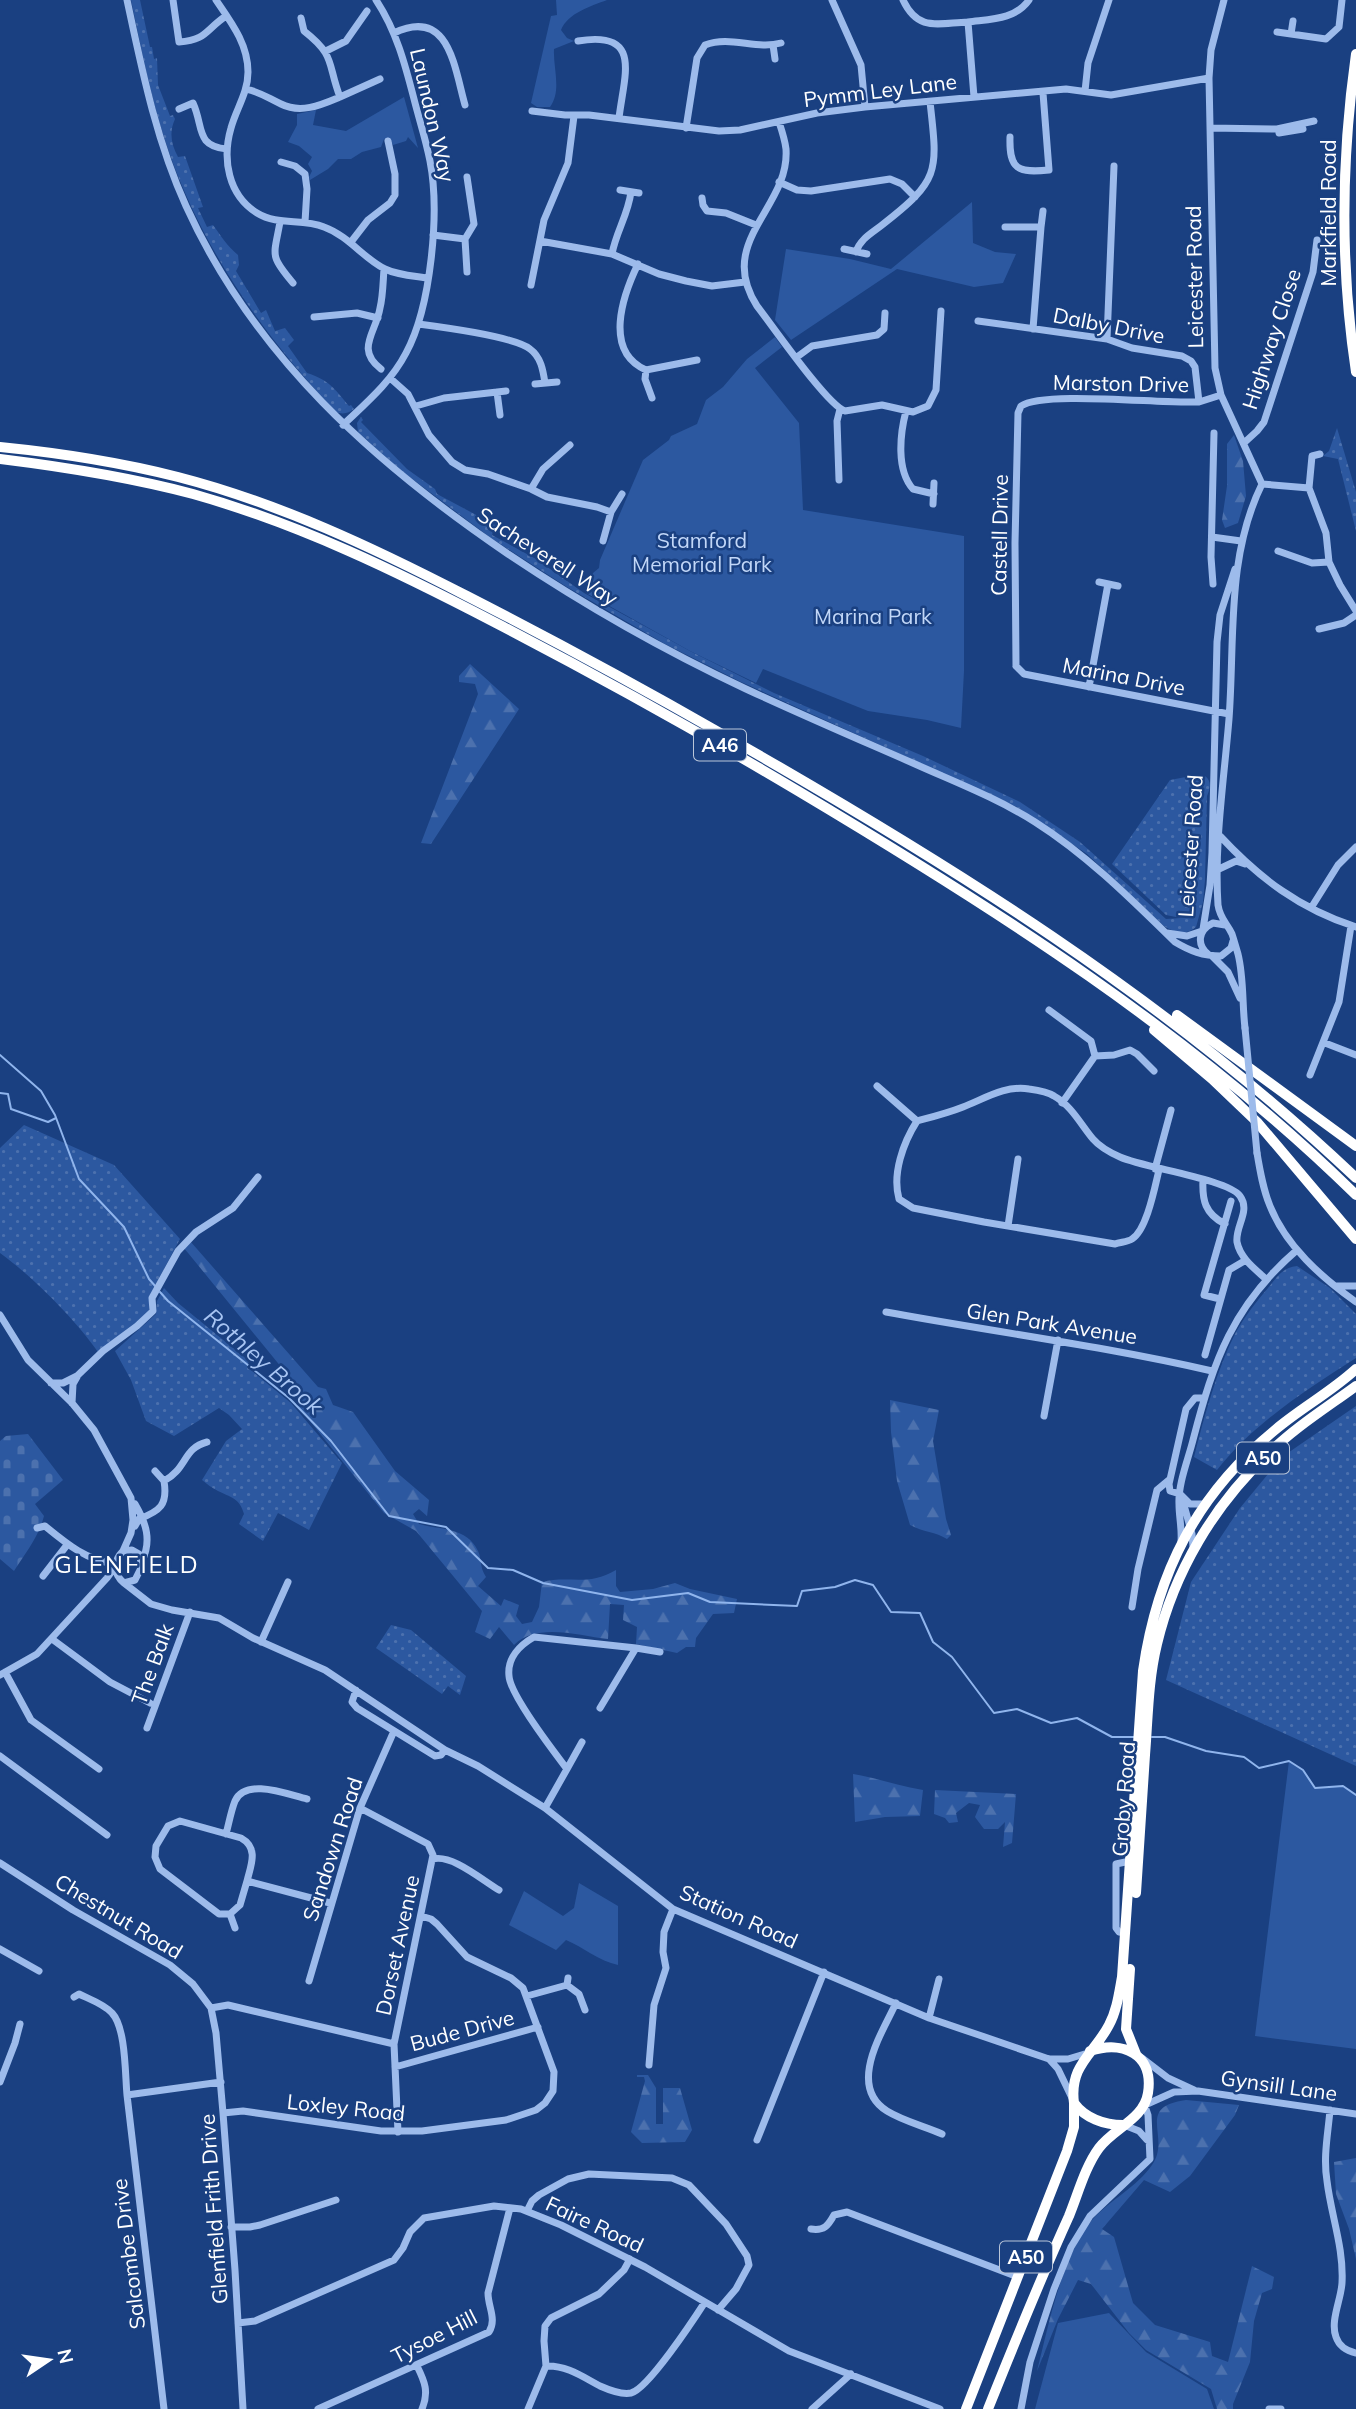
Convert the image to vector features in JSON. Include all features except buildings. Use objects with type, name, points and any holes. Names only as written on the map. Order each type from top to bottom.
[{"type":"highway","name":"Markfield Road","points":[[1356,54],[1347,132],[1343,227],[1348,308],[1356,372]]},
{"type":"highway","name":"A46","points":[[0,447],[92,459],[180,477],[297,515],[391,557],[584,656],[830,796],[1077,951],[1228,1064],[1356,1178]]},
{"type":"highway","name":"A46","points":[[0,459],[138,480],[195,495],[301,530],[361,555],[597,675],[724,747],[954,885],[1122,1000],[1229,1081],[1356,1195]]},
{"type":"highway","points":[[1077,951],[1103,964],[1153,998],[1356,1146]]},
{"type":"highway","points":[[1122,1000],[1257,1122],[1356,1239]]},
{"type":"highway","name":"Groby Road","points":[[1137,2054],[1126,2029],[1125,2012],[1142,1753],[1143,1671],[1152,1620],[1164,1579],[1181,1541],[1249,1453],[1275,1429],[1356,1369]]},
{"type":"highway","name":"Groby Road","points":[[1144,1714],[1167,1607],[1193,1552],[1224,1503],[1288,1436],[1356,1386]]},
{"type":"highway","name":"Groby Road","points":[[1089,2052],[1112,2020],[1122,1977],[1130,1861],[1142,1753]]},
{"type":"highway","points":[[1089,2052],[1119,2046],[1137,2054]]},
{"type":"highway","name":"A50","points":[[966,2409],[1067,2151],[1074,2127],[1074,2081],[1078,2068],[1089,2052]]},
{"type":"highway","name":"A50","points":[[988,2409],[1036,2288],[1098,2149],[1145,2105],[1148,2082],[1143,2063],[1137,2054]]},
{"type":"highway","points":[[1073,2102],[1087,2116],[1105,2123],[1124,2125]]},
{"type":"street","name":"Sacheverell Way","points":[[127,0],[166,158],[187,208],[225,277],[272,345],[317,398],[383,462],[536,572],[662,647],[743,687],[984,794],[1032,820],[1097,868],[1186,949],[1211,956]]},
{"type":"street","points":[[173,0],[178,42],[195,41],[226,16]]},
{"type":"street","points":[[216,0],[242,43],[248,72],[246,89],[231,126],[227,149],[229,174],[236,193],[256,212],[280,222],[305,222],[325,227],[351,242],[384,269],[427,278]]},
{"type":"street","name":"Laundon Way","points":[[343,425],[390,379],[406,353],[418,324],[435,214],[430,161],[403,55],[376,0]]},
{"type":"street","points":[[832,0],[860,65],[865,107]]},
{"type":"street","points":[[903,0],[918,21],[927,24],[1011,16],[1029,0]]},
{"type":"street","points":[[1085,91],[1088,63],[1109,0]]},
{"type":"street","name":"Leicester Road","points":[[1224,0],[1211,50],[1209,78],[1215,368],[1222,395],[1262,484],[1241,541],[1232,618],[1219,869],[1219,910],[1225,925]]},
{"type":"street","points":[[1277,32],[1326,38],[1334,34],[1339,27],[1342,0]]},
{"type":"street","points":[[326,51],[345,41],[364,14],[354,12]]},
{"type":"street","points":[[301,18],[304,32],[326,51],[340,97]]},
{"type":"street","points":[[1291,34],[1293,20]]},
{"type":"street","points":[[968,22],[974,97]]},
{"type":"street","points":[[394,33],[405,27],[421,26],[434,29],[440,34],[446,41],[466,105]]},
{"type":"street","points":[[587,29],[589,39]]},
{"type":"street","points":[[293,35],[304,32]]},
{"type":"street","points":[[578,41],[603,38],[620,46],[625,57],[619,118]]},
{"type":"street","points":[[686,128],[696,58],[702,48],[712,42],[722,41],[772,45],[781,43]]},
{"type":"street","points":[[772,45],[775,59]]},
{"type":"street","name":"Pymm Ley Lane","points":[[532,111],[574,116],[589,114],[686,128],[740,130],[865,107],[1066,89],[1111,95],[1209,78]]},
{"type":"street","points":[[246,89],[260,92],[284,106],[305,109],[340,97],[365,81],[380,79]]},
{"type":"street","points":[[1010,137],[1009,155],[1013,164],[1023,170],[1049,170],[1043,93]]},
{"type":"street","points":[[856,252],[862,240],[915,197],[928,182],[935,158],[930,102]]},
{"type":"street","points":[[179,109],[193,103],[205,142],[213,148],[227,149]]},
{"type":"street","points":[[556,115],[557,104]]},
{"type":"street","points":[[531,285],[544,220],[568,163],[574,116]]},
{"type":"street","points":[[1211,131],[1277,129],[1314,121]]},
{"type":"street","points":[[779,122],[786,147],[779,182],[748,242],[745,282],[757,306],[823,393],[840,409],[852,411],[882,405],[906,411],[922,410],[928,406],[936,390],[941,311]]},
{"type":"street","points":[[1211,131],[1278,133],[1303,129]]},
{"type":"street","points":[[351,242],[368,220],[390,203],[395,195],[397,186],[389,145],[380,151]]},
{"type":"street","points":[[281,162],[295,166],[304,174],[307,189],[305,222]]},
{"type":"street","points":[[1107,339],[1114,166]]},
{"type":"street","points":[[467,177],[474,224],[465,239],[467,272]]},
{"type":"street","points":[[779,182],[797,190],[811,191],[890,179],[902,184],[915,197]]},
{"type":"street","points":[[612,254],[635,192],[621,190]]},
{"type":"street","points":[[702,198],[705,215],[726,213],[756,225]]},
{"type":"street","points":[[1033,329],[1043,211]]},
{"type":"street","points":[[280,222],[274,254],[276,264],[290,279],[295,270]]},
{"type":"street","points":[[1006,227],[1041,227]]},
{"type":"street","points":[[433,235],[465,239]]},
{"type":"street","name":"Highway Close","points":[[1245,442],[1264,422],[1313,272],[1317,240]]},
{"type":"street","points":[[540,241],[612,254],[659,274],[712,286],[745,282]]},
{"type":"street","points":[[844,249],[867,254]]},
{"type":"street","points":[[638,264],[622,303],[621,333],[628,356],[646,370],[697,360]]},
{"type":"street","points":[[375,368],[370,357],[368,339],[378,318],[384,269]]},
{"type":"street","points":[[314,317],[324,321],[356,313],[378,318]]},
{"type":"street","points":[[797,357],[812,346],[868,338],[887,332],[885,313]]},
{"type":"street","name":"Dalby Drive","points":[[978,321],[1107,339],[1132,348],[1193,358],[1199,402]]},
{"type":"street","points":[[418,324],[488,336],[530,348],[539,358],[545,383]]},
{"type":"street","points":[[646,370],[648,390],[652,398]]},
{"type":"street","points":[[390,379],[408,394],[429,435],[452,462],[465,470],[488,474],[547,497],[611,512]]},
{"type":"street","points":[[535,384],[557,382]]},
{"type":"street","points":[[640,393],[648,390]]},
{"type":"street","points":[[416,407],[444,398],[502,392],[500,415]]},
{"type":"street","name":"Marston Drive","points":[[1021,406],[1034,401],[1076,398],[1199,402],[1222,395]]},
{"type":"street","name":"Castell Drive","points":[[1016,666],[1015,543],[1018,413],[1021,406]]},
{"type":"street","points":[[839,480],[837,421],[840,409]]},
{"type":"street","points":[[906,411],[902,442],[904,476],[913,489],[934,494]]},
{"type":"street","points":[[1213,584],[1214,433]]},
{"type":"street","points":[[531,489],[543,469],[570,445]]},
{"type":"street","points":[[555,446],[562,453]]},
{"type":"street","points":[[1313,454],[1309,488],[1326,533],[1329,562],[1356,613],[1344,623],[1319,629]]},
{"type":"street","points":[[933,504],[934,483]]},
{"type":"street","points":[[1262,484],[1309,488]]},
{"type":"street","points":[[603,541],[611,512],[622,494]]},
{"type":"street","points":[[1212,537],[1241,541]]},
{"type":"street","points":[[1278,551],[1286,557],[1312,563],[1329,562]]},
{"type":"street","name":"Leicester Road","points":[[1202,930],[1210,885],[1212,853],[1220,615],[1238,558]]},
{"type":"street","points":[[1099,582],[1118,586]]},
{"type":"street","points":[[1089,687],[1108,584]]},
{"type":"street","points":[[1224,599],[1234,601]]},
{"type":"street","points":[[1220,615],[1232,618]]},
{"type":"street","points":[[1006,669],[1016,666]]},
{"type":"street","name":"Marina Drive","points":[[1016,666],[1024,674],[1229,714]]},
{"type":"street","points":[[1220,836],[1246,864],[1273,886],[1330,918],[1353,927],[1339,1002],[1325,1043],[1310,1075]]},
{"type":"street","points":[[1311,908],[1338,865],[1356,847]]},
{"type":"street","points":[[1219,869],[1236,861],[1246,864]]},
{"type":"street","points":[[1166,933],[1187,936],[1213,923],[1225,925],[1230,929],[1242,977],[1242,1002],[1257,1153],[1270,1208],[1297,1250],[1356,1302]]},
{"type":"street","points":[[1202,930],[1201,946],[1228,972],[1242,1002]]},
{"type":"street","points":[[1211,956],[1227,953],[1233,941]]},
{"type":"street","points":[[1049,1010],[1091,1041],[1095,1056]]},
{"type":"street","points":[[1325,1043],[1356,1055]]},
{"type":"street","points":[[1095,1056],[1114,1055],[1130,1050],[1154,1071]]},
{"type":"street","points":[[1062,1103],[1095,1056]]},
{"type":"street","points":[[877,1086],[917,1121]]},
{"type":"street","points":[[1171,1110],[1157,1169],[1153,1196],[1142,1227],[1133,1239],[1115,1244],[1008,1226],[913,1208],[899,1199],[895,1185],[906,1139],[917,1121],[961,1108],[1000,1090],[1026,1088],[1054,1096],[1076,1115],[1095,1142],[1118,1156],[1157,1169],[1232,1189],[1241,1197],[1244,1209],[1237,1244],[1246,1260],[1266,1279]]},
{"type":"street","points":[[1008,1226],[1018,1159]]},
{"type":"street","points":[[51,1383],[63,1383],[77,1376],[153,1311],[152,1298],[178,1251],[186,1241],[233,1208],[258,1177]]},
{"type":"street","points":[[1203,1180],[1205,1205],[1210,1214],[1224,1224]]},
{"type":"street","points":[[1220,1299],[1204,1295],[1231,1201]]},
{"type":"street","name":"Groby Road","points":[[1181,1541],[1181,1496],[1212,1371],[1236,1320],[1266,1279],[1297,1250]]},
{"type":"street","points":[[1205,1355],[1230,1270],[1246,1260]]},
{"type":"street","points":[[1335,1286],[1356,1286]]},
{"type":"street","name":"Glen Park Avenue","points":[[886,1312],[982,1330],[1058,1340],[1212,1371]]},
{"type":"street","points":[[0,1315],[28,1360],[72,1403],[94,1430],[142,1518],[148,1542],[135,1580],[141,1597]]},
{"type":"street","points":[[1044,1416],[1058,1340]]},
{"type":"street","points":[[72,1403],[73,1384],[77,1376]]},
{"type":"street","name":"Groby Road","points":[[1132,1607],[1157,1490],[1170,1479],[1186,1409],[1195,1398],[1204,1398]]},
{"type":"street","points":[[164,1481],[180,1470],[191,1451],[207,1442]]},
{"type":"street","points":[[99,1769],[31,1720],[3,1673],[37,1654],[102,1584],[139,1519],[151,1515],[162,1504],[164,1481],[155,1472]]},
{"type":"street","points":[[1170,1479],[1170,1491],[1190,1504],[1207,1504]]},
{"type":"street","points":[[1181,1496],[1191,1528],[1193,1552]]},
{"type":"street","points":[[131,1498],[134,1512],[131,1533]]},
{"type":"street","points":[[37,1528],[46,1526],[67,1545],[100,1562],[115,1565]]},
{"type":"street","points":[[43,1576],[67,1545]]},
{"type":"street","points":[[123,1551],[136,1552],[142,1561]]},
{"type":"street","points":[[115,1565],[123,1583]]},
{"type":"street","points":[[102,1584],[135,1580]]},
{"type":"street","points":[[261,1642],[288,1582]]},
{"type":"street","name":"Station Road","points":[[123,1583],[158,1606],[219,1618],[261,1642],[325,1670],[445,1750],[478,1766],[545,1808],[673,1909],[929,2018],[1049,2059],[1068,2059],[1089,2052]]},
{"type":"street","name":"The Balk","points":[[147,1728],[190,1612]]},
{"type":"street","points":[[567,1769],[535,1725],[512,1686],[509,1676],[516,1650],[534,1637],[660,1652]]},
{"type":"street","points":[[52,1639],[110,1682],[150,1703]]},
{"type":"street","points":[[600,1708],[636,1648]]},
{"type":"street","name":"Station Road","points":[[356,1690],[352,1698],[354,1705],[435,1756],[441,1755],[445,1750]]},
{"type":"street","name":"Sandown Road","points":[[309,1981],[360,1808],[394,1731]]},
{"type":"street","points":[[545,1808],[582,1742]]},
{"type":"street","points":[[0,1756],[107,1835]]},
{"type":"street","points":[[226,1833],[236,1800],[250,1790],[259,1788],[307,1799]]},
{"type":"street","name":"Dorset Avenue","points":[[360,1808],[428,1844],[432,1850],[433,1859],[394,2044],[398,2132]]},
{"type":"street","points":[[174,1822],[187,1822],[226,1833],[248,1842],[253,1855],[240,1905],[230,1914],[219,1914],[160,1869],[155,1857],[156,1846],[168,1826],[174,1822]]},
{"type":"street","points":[[433,1859],[440,1857],[451,1860],[499,1891]]},
{"type":"street","name":"Chestnut Road","points":[[0,1863],[73,1910],[170,1965],[193,1984],[211,2008]]},
{"type":"street","points":[[247,1881],[330,1903]]},
{"type":"street","points":[[649,2065],[654,2005],[666,1968],[663,1952],[664,1932],[673,1909]]},
{"type":"street","points":[[230,1914],[236,1930]]},
{"type":"street","name":"Loxley Road","points":[[223,2113],[243,2111],[398,2132],[480,2125],[506,2120],[541,2107],[551,2095],[555,2079],[523,1988],[511,1978],[467,1957],[431,1919],[421,1916]]},
{"type":"street","points":[[0,1949],[39,1971]]},
{"type":"street","points":[[757,2140],[824,1972]]},
{"type":"street","points":[[929,2018],[939,1979]]},
{"type":"street","points":[[527,1996],[568,1982],[579,1994],[585,2010]]},
{"type":"street","name":"Salcombe Drive","points":[[74,1997],[79,1994],[108,2009],[117,2019],[121,2031],[164,2409]]},
{"type":"street","points":[[896,2003],[871,2057],[868,2078],[872,2098],[887,2111],[942,2134]]},
{"type":"street","points":[[211,2008],[228,2005],[394,2044]]},
{"type":"street","name":"Glenfield Frith Drive","points":[[211,2008],[221,2082],[243,2409]]},
{"type":"street","points":[[0,2082],[20,2024]]},
{"type":"street","name":"Bude Drive","points":[[395,2067],[538,2027]]},
{"type":"street","name":"Gynsill Lane","points":[[1137,2054],[1168,2078],[1198,2091]]},
{"type":"street","points":[[1049,2059],[1058,2069],[1073,2102]]},
{"type":"street","points":[[127,2095],[221,2082]]},
{"type":"street","name":"Gynsill Lane","points":[[1145,2105],[1174,2092],[1198,2091],[1356,2114]]},
{"type":"street","points":[[1021,2409],[1030,2362],[1054,2289],[1072,2247],[1090,2216],[1150,2159],[1145,2105]]},
{"type":"street","points":[[1331,2110],[1325,2158],[1326,2178],[1342,2270],[1342,2287],[1334,2327],[1335,2336],[1343,2348],[1356,2353]]},
{"type":"street","points":[[1124,2125],[1139,2131],[1148,2141]]},
{"type":"street","points":[[527,2211],[532,2201],[540,2195],[569,2179],[589,2174],[672,2178],[689,2185],[726,2224],[747,2256],[749,2265],[736,2289],[718,2309]]},
{"type":"street","points":[[231,2227],[260,2225],[336,2200]]},
{"type":"street","name":"Faire Road","points":[[238,2323],[255,2321],[394,2260],[410,2232],[424,2218],[494,2206],[527,2211],[561,2225],[630,2259],[789,2351],[940,2409]]},
{"type":"street","name":"Tysoe Hill","points":[[318,2409],[489,2332],[493,2317],[488,2293],[510,2208]]},
{"type":"street","points":[[811,2229],[822,2229],[834,2215],[847,2212],[1018,2277]]},
{"type":"street","points":[[528,2409],[545,2366],[545,2326],[551,2318],[599,2294],[624,2270],[630,2259]]},
{"type":"street","points":[[545,2366],[566,2368],[605,2388],[631,2393],[639,2389],[661,2364],[705,2302]]},
{"type":"street","points":[[417,2366],[427,2387],[427,2398],[422,2409]]},
{"type":"street","points":[[812,2409],[850,2374]]},
{"type":"street","points":[[1269,2409],[1281,2409]]},
{"type":"green space","points":[[131,0],[140,0],[150,47],[154,59],[157,58],[158,85],[170,116],[173,115],[175,119],[171,133],[174,147],[178,157],[185,156],[203,207],[198,208],[207,227],[213,225],[238,255],[239,265],[236,271],[261,313],[266,310],[275,331],[285,328],[294,340],[288,346],[307,373],[331,386],[354,409],[350,412],[336,412],[285,354],[219,260],[184,191],[170,155],[148,78]]},
{"type":"green space","points":[[556,0],[607,0],[581,11],[564,24],[561,30],[567,38],[574,41],[554,49],[554,101],[550,107],[537,107],[531,103],[551,16],[557,15]]},
{"type":"green space","points":[[404,97],[418,148],[408,137],[406,141],[393,145],[390,138],[384,139],[381,147],[362,152],[351,159],[338,159],[310,180],[312,171],[308,164],[312,157],[299,146],[288,142],[297,125],[297,114],[316,110],[313,125],[346,131]]},
{"type":"green space","points":[[972,202],[973,243],[995,252],[1016,254],[1003,283],[974,287],[897,269],[791,340],[775,320],[786,249],[850,259],[891,269]]},
{"type":"green space","points":[[775,337],[782,347],[755,368],[799,423],[803,510],[964,536],[964,671],[961,728],[868,711],[763,669],[756,683],[690,651],[586,593],[593,573],[599,568],[643,460],[671,436],[697,424],[706,400],[723,387],[747,359]]},
{"type":"green space","points":[[361,417],[361,422],[407,469],[435,489],[437,494],[495,525],[492,535],[536,559],[584,593],[774,693],[923,756],[1020,802],[1080,842],[1166,919],[1181,918],[1166,915],[1112,864],[1170,780],[1205,776],[1210,785],[1207,796],[1205,880],[1203,902],[1196,927],[1188,932],[1180,932],[1164,926],[1087,854],[1017,807],[739,681],[665,644],[567,587],[491,538],[399,469],[358,432],[357,423]]},
{"type":"green space","points":[[1337,428],[1356,492],[1356,531],[1338,459],[1323,456],[1329,451]]},
{"type":"green space","points":[[1234,435],[1243,461],[1246,496],[1238,523],[1225,528],[1222,520],[1227,486],[1227,444]]},
{"type":"green space","points":[[470,664],[519,709],[431,844],[421,843],[478,694],[475,684],[459,682],[459,676]]},
{"type":"green space","points":[[24,1125],[114,1165],[180,1239],[150,1295],[149,1310],[98,1352],[53,1299],[0,1253],[0,1148]]},
{"type":"green space","points":[[190,1241],[318,1387],[326,1389],[333,1405],[353,1412],[395,1471],[429,1500],[427,1516],[419,1509],[413,1514],[419,1524],[460,1533],[473,1543],[486,1577],[478,1586],[501,1606],[504,1599],[519,1605],[516,1616],[522,1624],[532,1622],[539,1607],[542,1582],[596,1578],[616,1570],[616,1586],[620,1592],[653,1589],[675,1583],[737,1599],[734,1613],[713,1614],[696,1638],[695,1647],[686,1647],[677,1653],[636,1644],[637,1627],[623,1620],[624,1605],[610,1604],[608,1639],[546,1632],[523,1638],[514,1645],[499,1627],[490,1639],[475,1632],[482,1611],[416,1531],[384,1513],[297,1405],[304,1395],[184,1248]]},
{"type":"green space","points":[[1297,1266],[1330,1288],[1356,1314],[1356,1358],[1264,1422],[1217,1470],[1194,1457],[1223,1362],[1236,1332],[1255,1304],[1281,1273]]},
{"type":"green space","points":[[164,1288],[178,1303],[249,1361],[247,1367],[291,1403],[342,1463],[309,1530],[278,1513],[263,1541],[239,1524],[244,1514],[237,1501],[202,1480],[226,1441],[242,1429],[219,1408],[174,1436],[146,1421],[131,1380],[115,1351],[156,1314],[157,1301]]},
{"type":"green space","points":[[890,1400],[939,1410],[933,1441],[951,1535],[947,1539],[910,1525],[897,1481]]},
{"type":"green space","points":[[1356,1406],[1356,1766],[1166,1680],[1191,1582],[1240,1508],[1282,1457]]},
{"type":"green space","points":[[28,1434],[63,1480],[35,1504],[44,1516],[35,1538],[14,1571],[0,1559],[0,1441],[6,1436]]},
{"type":"green space","points":[[391,1625],[411,1630],[466,1676],[460,1695],[448,1686],[442,1694],[376,1648]]},
{"type":"green space","points":[[1289,1761],[1303,1770],[1315,1788],[1343,1786],[1356,1795],[1356,2049],[1255,2036]]},
{"type":"green space","points":[[853,1774],[923,1790],[920,1816],[885,1817],[855,1822]]},
{"type":"green space","points":[[935,1790],[1016,1794],[1012,1843],[1003,1847],[1005,1822],[998,1829],[984,1829],[975,1817],[980,1805],[969,1803],[956,1813],[958,1822],[949,1823],[945,1818],[934,1814]]},
{"type":"green space","points":[[579,1883],[618,1906],[618,1965],[566,1940],[556,1950],[509,1925],[524,1891],[563,1916],[574,1908]]},
{"type":"green space","points":[[637,2075],[648,2075],[656,2088],[656,2124],[663,2124],[663,2088],[680,2088],[692,2130],[685,2142],[642,2143],[631,2132],[645,2081],[644,2077]]},
{"type":"green space","points":[[1186,2100],[1239,2105],[1235,2115],[1190,2176],[1170,2192],[1144,2180],[1102,2229],[1114,2237],[1133,2303],[1155,2325],[1210,2342],[1212,2356],[1228,2362],[1252,2266],[1274,2277],[1272,2289],[1262,2293],[1254,2321],[1250,2362],[1233,2409],[1217,2409],[1211,2389],[1146,2350],[1129,2333],[1091,2284],[1078,2280],[1058,2319],[1037,2371],[1057,2292],[1081,2235],[1099,2213],[1139,2180],[1152,2165],[1157,2154],[1158,2116],[1162,2109]]},
{"type":"green space","points":[[1356,2158],[1356,2259],[1349,2229],[1336,2194],[1334,2162]]},
{"type":"green space","points":[[1109,2313],[1146,2352],[1207,2389],[1214,2409],[1035,2409],[1058,2323]]},
{"type":"waterway","name":"Rothley Brook","points":[[0,1055],[41,1091],[55,1115],[79,1179],[124,1227],[149,1279],[156,1287]]},
{"type":"waterway","points":[[0,1093],[8,1094],[11,1109],[48,1122],[56,1118]]},
{"type":"waterway","name":"Rothley Brook","points":[[160,1292],[289,1398],[331,1441],[389,1516],[446,1527],[488,1568],[513,1570],[543,1583],[632,1600],[688,1593],[710,1602],[797,1606],[802,1591],[835,1587],[855,1580],[873,1585],[891,1612],[920,1613],[933,1642],[952,1657],[994,1713],[1017,1709],[1051,1723],[1077,1718],[1112,1737],[1136,1737]]},
{"type":"waterway","name":"Rothley Brook","points":[[1152,1737],[1165,1737],[1206,1751],[1244,1757],[1259,1768],[1289,1761],[1303,1770],[1315,1788],[1343,1786],[1356,1795]]},
{"type":"district","name":"GLENFIELD","points":[[127,1564]]},
{"type":"park label","name":"Stamford Memorial Park","points":[[702,552]]},
{"type":"park label","name":"Marina Park","points":[[873,616]]}]
